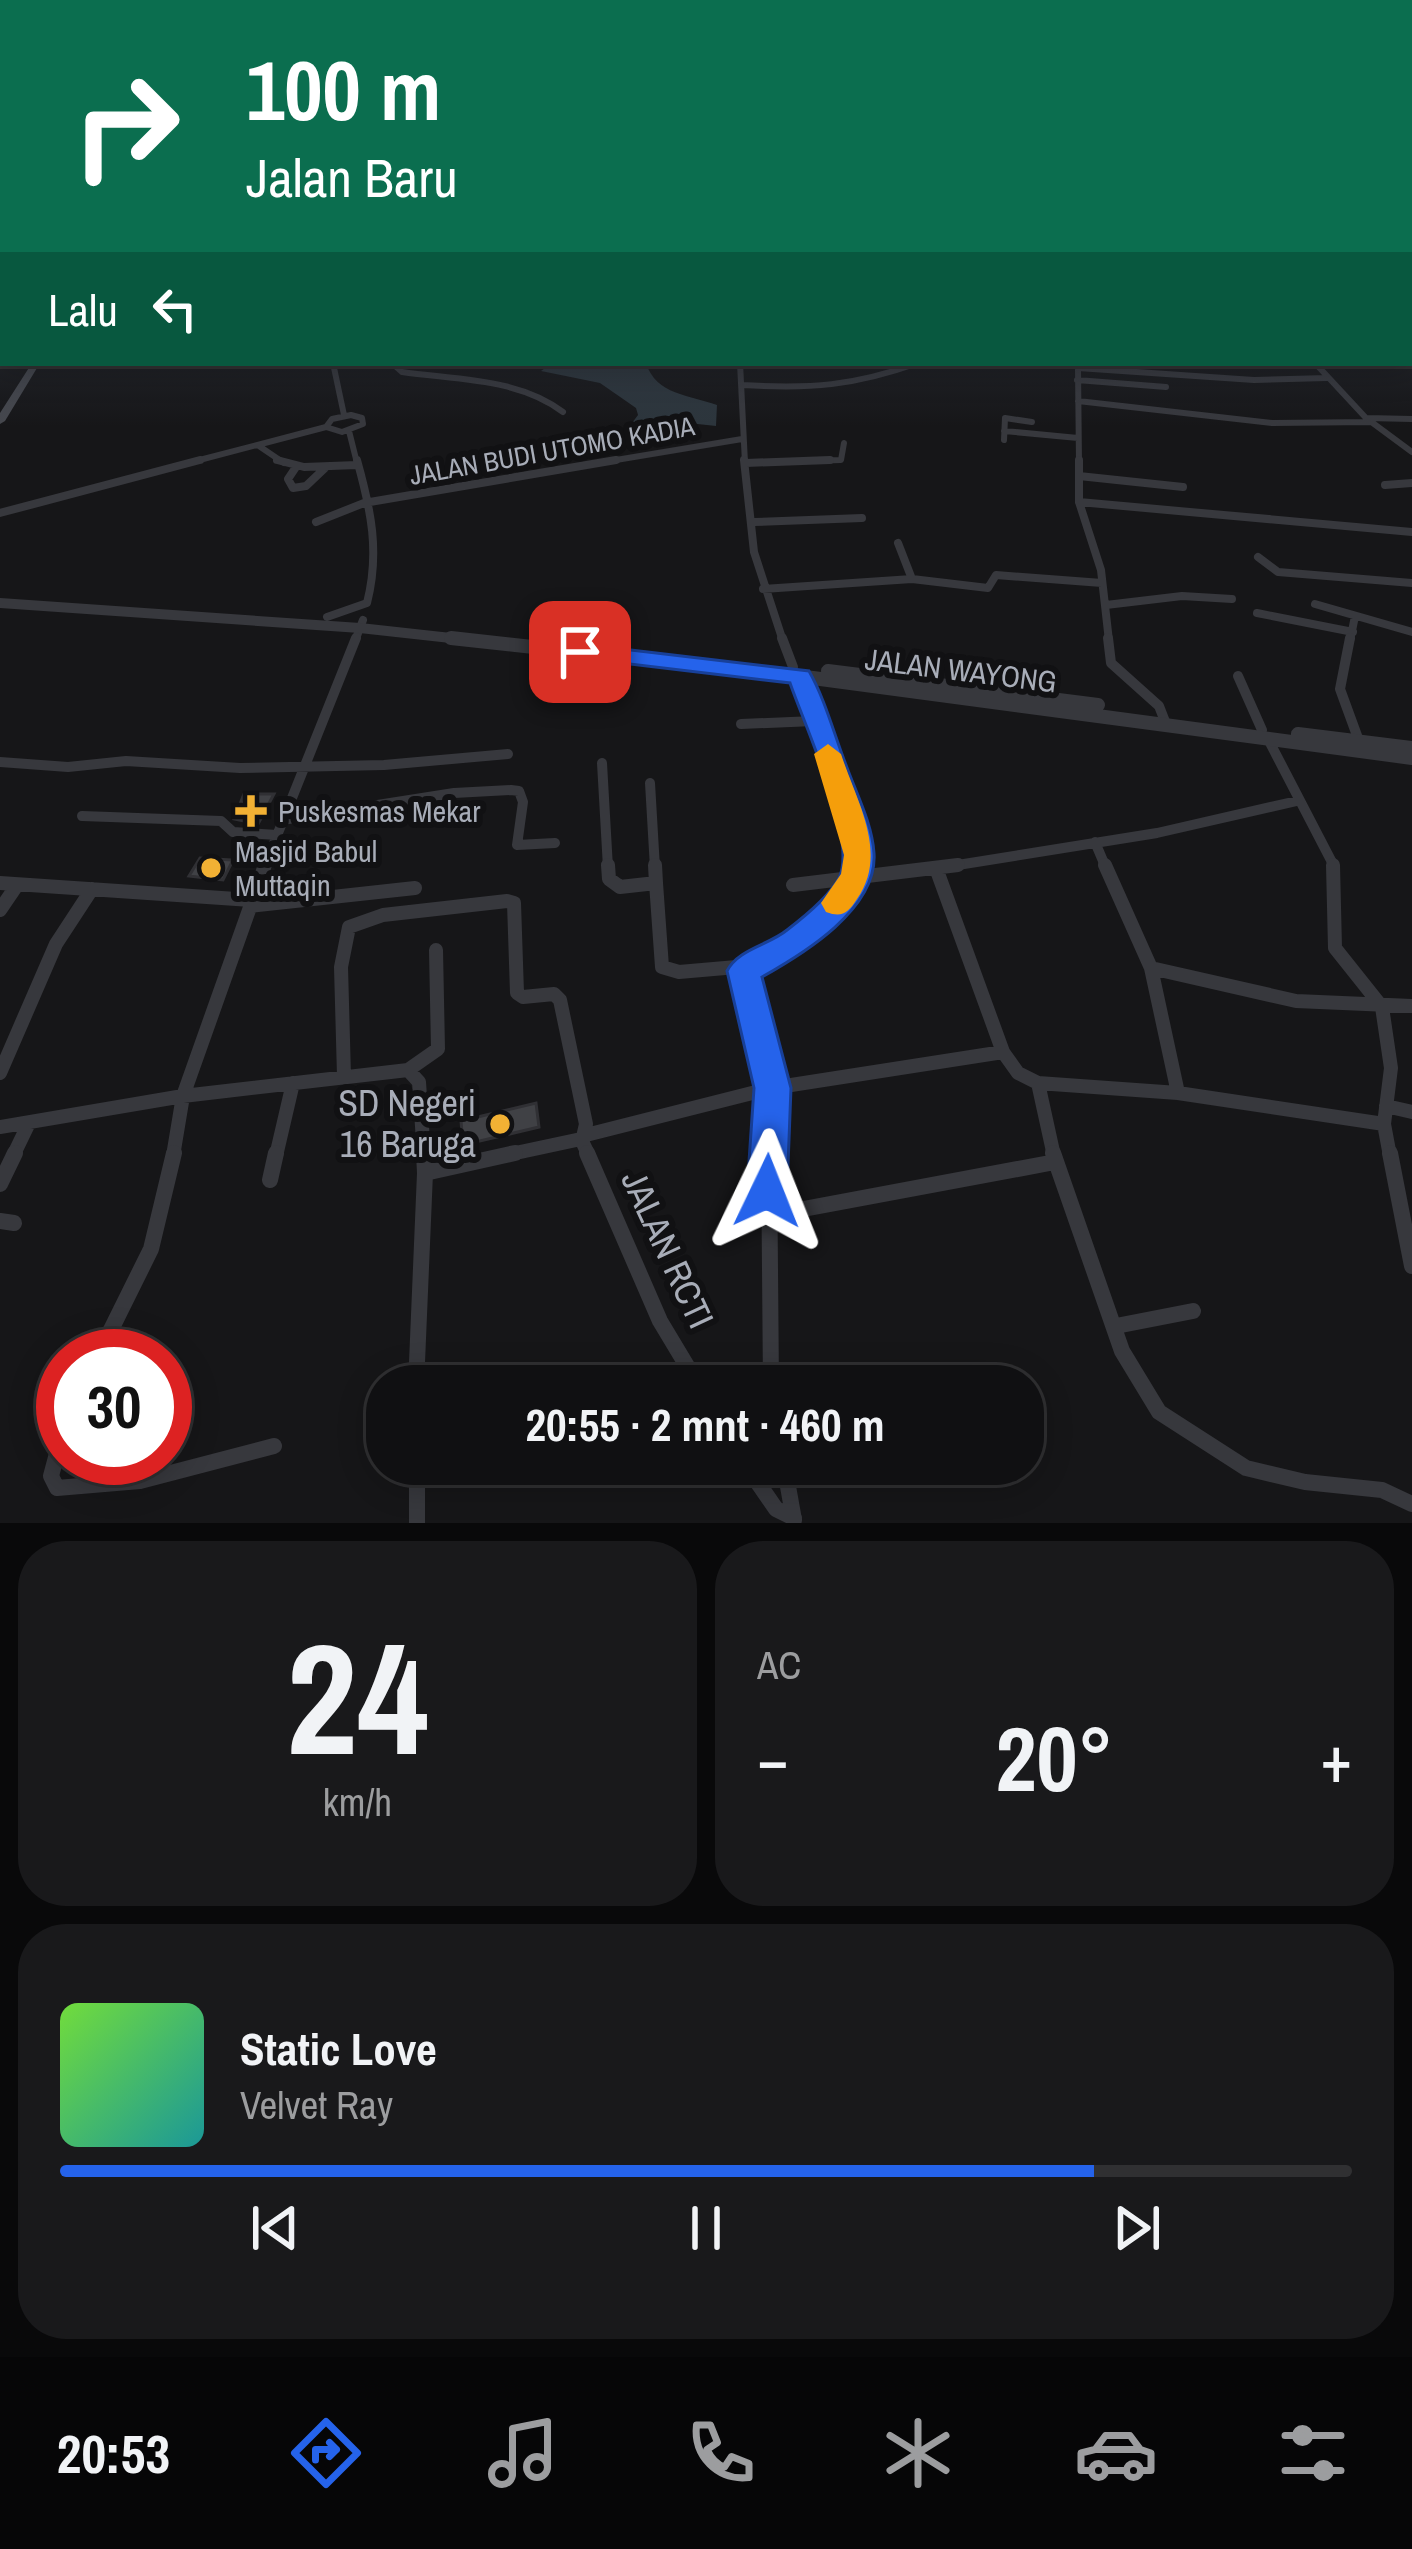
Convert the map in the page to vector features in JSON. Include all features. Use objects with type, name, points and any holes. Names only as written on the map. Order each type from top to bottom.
[{"type":"main road","points":[[0,422],[30,366]]},
{"type":"street","points":[[334,366],[344,416]]},
{"type":"street","points":[[395,366],[402,372],[530,392],[563,412]]},
{"type":"street","points":[[650,783],[658,956],[668,973],[717,965],[748,966],[808,933],[854,881],[858,842],[763,589],[754,552],[742,440],[740,366]]},
{"type":"street","points":[[742,385],[828,387],[872,380],[910,366]]},
{"type":"street","points":[[1318,366],[1368,420],[1412,452]]},
{"type":"street","points":[[1076,370],[1254,380],[1328,378]]},
{"type":"street","points":[[1076,370],[1166,387]]},
{"type":"street","points":[[1076,370],[1079,502],[1102,583],[1111,664],[1166,719]]},
{"type":"street","points":[[1078,401],[1272,423],[1412,419]]},
{"type":"street","points":[[0,513],[326,427],[349,431],[364,420],[344,416],[326,427]]},
{"type":"street","points":[[1033,422],[1005,418],[1004,435],[1078,438]]},
{"type":"street","points":[[327,617],[367,602],[378,544],[349,431]]},
{"type":"street","name":"JALAN BUDI UTOMO KADIA","points":[[316,523],[369,503],[742,440]]},
{"type":"street","points":[[746,463],[841,460],[844,443]]},
{"type":"street","points":[[259,446],[273,460],[296,466],[356,465]]},
{"type":"street","points":[[296,466],[288,478],[293,488],[306,486],[325,468]]},
{"type":"street","points":[[1079,476],[1183,487]]},
{"type":"street","points":[[1385,485],[1412,483]]},
{"type":"street","points":[[1079,502],[1412,532]]},
{"type":"street","points":[[754,522],[862,518]]},
{"type":"street","points":[[898,543],[912,579]]},
{"type":"street","points":[[1258,557],[1278,572],[1412,583]]},
{"type":"street","points":[[763,589],[912,579],[988,588],[993,575],[1102,583]]},
{"type":"street","points":[[1106,605],[1182,596],[1232,598]]},
{"type":"street","name":"JALAN WAYONG","points":[[0,599],[327,617],[362,624]]},
{"type":"street","name":"JALAN WAYONG","points":[[0,599],[362,624],[797,671],[1386,750],[1412,748]]},
{"type":"street","points":[[1315,604],[1412,632]]},
{"type":"street","points":[[1256,613],[1353,632]]},
{"type":"street","points":[[1355,616],[1340,689],[1359,741]]},
{"type":"street","points":[[111,1329],[151,1249],[169,1182],[183,1096],[250,903],[362,624]]},
{"type":"street","points":[[1238,676],[1336,870],[1335,948],[1382,1007],[1390,1068],[1384,1124],[1412,1266]]},
{"type":"street","points":[[741,724],[814,721]]},
{"type":"street","name":"JALAN WAYONG","points":[[1265,734],[1359,741],[1412,758]]},
{"type":"street","points":[[0,762],[52,767],[126,760],[240,768],[508,754]]},
{"type":"street","points":[[602,763],[609,879],[620,887],[656,883]]},
{"type":"street","points":[[82,817],[221,821],[233,832],[280,828],[444,794],[512,790],[519,791],[523,802],[517,845],[555,843]]},
{"type":"street","points":[[793,885],[854,881],[1094,842],[1257,813],[1298,801]]},
{"type":"street","points":[[1094,842],[1151,968],[1178,1093]]},
{"type":"street","points":[[936,868],[1003,1052],[1018,1073],[1038,1083],[1178,1093],[1384,1124]]},
{"type":"street","points":[[0,883],[250,903],[415,888]]},
{"type":"street","points":[[0,910],[17,884]]},
{"type":"street","points":[[0,1072],[56,944],[92,890]]},
{"type":"street","name":"JALAN RCTI","points":[[344,1076],[341,967],[350,927],[383,915],[514,902],[518,993],[523,998],[554,994],[560,1000],[584,1137],[660,1321],[686,1365]]},
{"type":"street","points":[[0,1127],[183,1096],[408,1070],[438,1049],[436,950]]},
{"type":"street","points":[[748,966],[744,987],[772,1088],[766,1216],[770,1365]]},
{"type":"street","points":[[1151,968],[1296,1001],[1412,1006]]},
{"type":"street","points":[[425,1173],[772,1088],[1003,1052]]},
{"type":"street","points":[[408,1070],[419,1082],[425,1173],[417,1365]]},
{"type":"street","points":[[270,1180],[292,1083]]},
{"type":"street","points":[[1038,1083],[1055,1162],[1123,1351],[1159,1412],[1235,1462],[1286,1478],[1382,1490],[1412,1501]]},
{"type":"street","points":[[1386,1106],[1412,1112]]},
{"type":"street","points":[[0,1184],[29,1123]]},
{"type":"street","points":[[766,1216],[1055,1162]]},
{"type":"street","points":[[1116,1326],[1193,1311]]},
{"type":"street","points":[[192,1471],[274,1445]]},
{"type":"street","points":[[56,1485],[95,1489],[116,1485]]},
{"type":"street","points":[[417,1485],[417,1523]]},
{"type":"street","points":[[759,1485],[776,1509],[795,1521]]},
{"type":"street","points":[[788,1485],[795,1521]]},
{"type":"shaded area","points":[[548,366],[647,366],[666,388],[717,405],[716,426],[679,422],[629,427],[638,415],[636,408],[600,383],[541,371]]},
{"type":"building","name":"Puskesmas Mekar","points":[[244,794],[274,794],[258,824],[234,819]]},
{"type":"building","name":"Masjid Babul Muttaqin","points":[[200,858],[233,860],[223,880],[189,876]]},
{"type":"building","name":"SD Negeri 16 Baruga","points":[[536,1103],[539,1127],[463,1145],[461,1121]]},
{"type":"slow traffic","points":[[828,754],[860,855],[856,877],[837,903]]},
{"type":"place","name":"Puskesmas Mekar","points":[[251,811]]},
{"type":"place","name":"Masjid Babul Muttaqin","points":[[211,868]]},
{"type":"place","name":"SD Negeri 16 Baruga","points":[[500,1124]]},
{"type":"route","points":[[580,652],[800,676],[854,825],[860,855],[856,877],[843,896],[796,942],[744,971],[744,987],[772,1088],[767,1191]]}]
